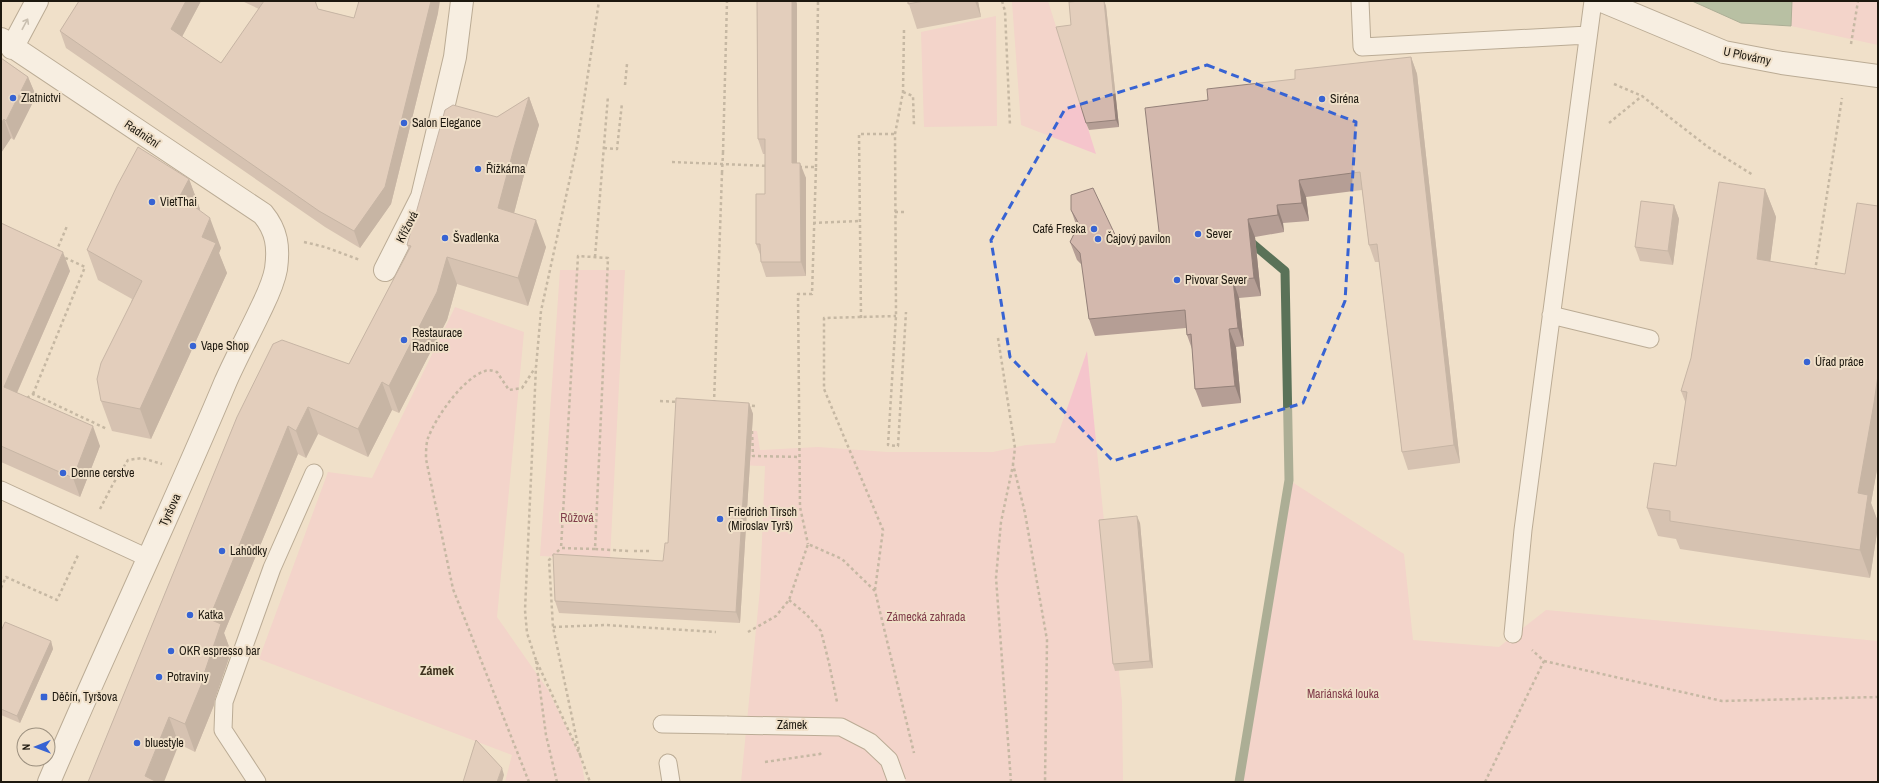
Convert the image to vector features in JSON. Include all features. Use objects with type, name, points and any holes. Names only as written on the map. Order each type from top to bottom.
[{"type":"street","points":[[6,44],[37,1]]},
{"type":"street","name":"Křížová","points":[[385,270],[422,197],[455,57],[462,1]]},
{"type":"street","name":"U Plovárny","points":[[1602,1],[1724,52],[1782,63],[1878,76]]},
{"type":"street","name":"Radniční","points":[[6,44],[262,214],[271,224],[276,236]]},
{"type":"street","name":"Tyršova","points":[[49,782],[148,558],[187,474],[227,379],[270,290],[276,270],[276,236]]},
{"type":"lane","points":[[1360,1],[1362,47],[1588,35]]},
{"type":"lane","points":[[1513,634],[1523,530],[1593,1]]},
{"type":"lane","points":[[1551,315],[1650,339]]},
{"type":"lane","points":[[257,782],[223,730],[224,702],[272,568],[314,473]]},
{"type":"lane","points":[[1,490],[148,558]]},
{"type":"lane","name":"Zámek","points":[[662,724],[841,727],[870,742],[889,760],[897,782]]},
{"type":"lane","points":[[668,764],[671,782]]},
{"type":"path","points":[[590,782],[580,755],[536,660],[527,633],[525,610],[536,367],[541,311],[577,146],[599,1]]},
{"type":"path","points":[[714,404],[722,173],[724,153],[727,1]]},
{"type":"path","points":[[748,632],[776,616],[789,600],[808,544],[800,507],[798,294],[812,294],[813,222],[816,167],[818,1]]},
{"type":"path","points":[[1002,1],[1005,12],[1010,126]]},
{"type":"path","points":[[1850,47],[1858,1]]},
{"type":"path","points":[[904,30],[903,92],[894,134],[896,316],[888,445],[898,446],[906,312]]},
{"type":"path","points":[[625,85],[627,64]]},
{"type":"path","points":[[1614,84],[1642,96],[1708,147],[1753,175]]},
{"type":"path","points":[[903,92],[913,96],[914,126]]},
{"type":"path","points":[[595,257],[608,96]]},
{"type":"path","points":[[1609,123],[1642,96]]},
{"type":"path","points":[[1815,273],[1842,96]]},
{"type":"path","points":[[604,148],[617,149],[622,103]]},
{"type":"path","points":[[861,318],[859,134],[894,134]]},
{"type":"path","points":[[672,162],[770,166]]},
{"type":"path","points":[[793,166],[816,167]]},
{"type":"path","points":[[895,212],[906,212]]},
{"type":"path","points":[[813,222],[860,221]]},
{"type":"path","points":[[23,401],[33,394],[86,267],[55,254],[67,226]]},
{"type":"path","points":[[276,236],[325,247],[385,270]]},
{"type":"path","points":[[580,755],[553,627],[549,560],[560,548],[578,256],[608,258],[595,549]]},
{"type":"path","points":[[896,316],[824,318],[824,389],[883,530],[875,591],[916,759]]},
{"type":"path","points":[[998,338],[1015,448],[1014,464],[1001,522],[996,578],[1011,782]]},
{"type":"path","points":[[529,782],[452,589],[426,459],[428,439],[447,404],[479,373],[487,370],[497,372],[509,390],[522,388],[536,367]]},
{"type":"path","points":[[33,394],[107,429]]},
{"type":"path","points":[[660,401],[680,402]]},
{"type":"path","points":[[707,403],[721,404]]},
{"type":"path","points":[[741,405],[755,406]]},
{"type":"path","points":[[752,431],[753,456],[800,457]]},
{"type":"path","points":[[1014,464],[1025,513],[1047,640],[1045,782]]},
{"type":"path","points":[[808,544],[842,558],[875,591]]},
{"type":"path","points":[[560,548],[629,551]]},
{"type":"path","points":[[634,551],[651,551]]},
{"type":"path","points":[[789,600],[806,614],[821,631],[837,704]]},
{"type":"path","points":[[553,627],[614,626],[716,632]]},
{"type":"path","points":[[1513,634],[1544,661],[1722,701],[1878,697]]},
{"type":"path","points":[[536,660],[546,735],[557,782]]},
{"type":"path","points":[[1484,782],[1544,661]]},
{"type":"path","points":[[766,762],[820,754],[827,746]]},
{"type":"highlighted area","points":[[1207,65],[1356,122],[1345,301],[1303,403],[1113,461],[1010,357],[991,240],[1065,109]]},
{"type":"green space","points":[[1048,1],[1096,154],[1021,125],[1012,2]]},
{"type":"green space","points":[[1792,1],[1878,1],[1878,45],[1791,26]]},
{"type":"green space","points":[[996,16],[997,126],[924,127],[921,32]]},
{"type":"green space","name":"Růžová","points":[[560,270],[625,270],[610,559],[540,556]]},
{"type":"green space","points":[[455,307],[524,332],[497,617],[548,690],[580,755],[585,782],[505,782],[512,755],[259,659],[328,472],[372,478]]},
{"type":"green space","name":"Zámecká zahrada","points":[[1087,351],[1122,702],[1123,782],[741,782],[760,589],[765,466],[676,463],[679,426],[757,431],[760,450],[818,447],[887,452],[993,452],[1026,445],[1055,443]]},
{"type":"green space","name":"Mariánská louka","points":[[1289,480],[1404,554],[1413,640],[1499,647],[1546,610],[1878,641],[1878,782],[1239,782]]},
{"type":"shaded area","points":[[1692,1],[1792,1],[1791,26],[1741,23]]},
{"type":"building","points":[[79,1],[186,1],[171,29],[221,63],[264,1],[315,1],[318,9],[354,18],[359,1],[431,1],[385,187],[354,231],[319,211],[60,31]]},
{"type":"building","points":[[757,1],[792,1],[792,163],[800,163],[801,262],[761,262],[760,244],[756,244],[756,194],[765,194],[765,139],[758,139]]},
{"type":"building","points":[[908,1],[924,1],[908,4]]},
{"type":"building","points":[[1104,1],[1116,120],[1086,123],[1056,27],[1071,25],[1069,2]]},
{"type":"building","points":[[1411,57],[1454,445],[1402,452],[1377,244],[1369,245],[1360,172],[1299,180],[1302,203],[1277,205],[1278,215],[1248,219],[1254,278],[1233,280],[1238,328],[1229,329],[1235,386],[1195,389],[1191,334],[1187,335],[1185,310],[1089,319],[1080,253],[1070,242],[1079,224],[1071,210],[1071,195],[1093,188],[1118,241],[1160,240],[1145,108],[1208,100],[1207,89],[1295,79],[1295,70]]},
{"type":"building","points":[[1,58],[28,77],[6,121],[4,119],[1,123]]},
{"type":"building","points":[[529,97],[498,208],[536,220],[518,278],[447,257],[437,292],[389,386],[382,382],[358,429],[308,407],[296,431],[288,426],[209,619],[221,624],[204,678],[185,724],[169,717],[145,776],[157,782],[88,782],[237,417],[273,344],[282,340],[349,364],[411,246],[407,245],[445,110],[453,105],[497,117]]},
{"type":"building","points":[[138,147],[189,179],[180,196],[210,218],[202,237],[216,243],[140,409],[101,401],[97,379],[101,363],[142,281],[87,250],[117,186]]},
{"type":"building","points":[[1719,182],[1765,189],[1757,259],[1845,274],[1857,203],[1878,206],[1878,375],[1858,493],[1868,495],[1860,550],[1670,521],[1670,511],[1647,508],[1654,463],[1676,466],[1687,392],[1681,391],[1691,358]]},
{"type":"building","points":[[1641,201],[1674,205],[1668,251],[1635,247]]},
{"type":"building","points":[[1,223],[63,252],[4,387],[93,426],[73,478],[1,446]]},
{"type":"building","points":[[676,398],[749,403],[736,612],[555,601],[553,554],[663,561],[665,543],[668,543]]},
{"type":"building","points":[[1137,516],[1150,661],[1113,664],[1099,520]]},
{"type":"building","points":[[5,622],[51,641],[17,716],[1,709],[1,631]]},
{"type":"building","points":[[476,740],[502,768],[497,782],[463,782]]},
{"type":"waterway","points":[[1239,782],[1289,480],[1285,271],[1247,239]]},
{"type":"place","name":"Zlatnictvi","points":[[13,98]]},
{"type":"place","name":"Siréna","points":[[1322,99]]},
{"type":"place","name":"Salon Elegance","points":[[404,123]]},
{"type":"place","name":"Řížkárna","points":[[478,169]]},
{"type":"place","name":"VietThai","points":[[152,202]]},
{"type":"place","name":"Café Freska","points":[[1094,229]]},
{"type":"place","name":"Sever","points":[[1198,234]]},
{"type":"place","name":"Švadlenka","points":[[445,238]]},
{"type":"place","name":"Čajový pavilon","points":[[1098,239]]},
{"type":"place","name":"Pivovar Sever","points":[[1177,280]]},
{"type":"place","name":"Restaurace Radnice","points":[[404,340]]},
{"type":"place","name":"Vape Shop","points":[[193,346]]},
{"type":"place","name":"Úřad práce","points":[[1807,362]]},
{"type":"place","name":"Denne cerstve","points":[[63,473]]},
{"type":"place","name":"Friedrich Tirsch (Miroslav Tyrš)","points":[[720,519]]},
{"type":"place","name":"Lahůdky","points":[[222,551]]},
{"type":"place","name":"Katka","points":[[190,615]]},
{"type":"place","name":"OKR espresso bar","points":[[171,651]]},
{"type":"place","name":"Potraviny","points":[[159,677]]},
{"type":"place","name":"Děčín, Tyršova","points":[[44,697]]},
{"type":"place","name":"bluestyle","points":[[137,743]]},
{"type":"district","name":"Zámek","points":[[437,670]]}]
